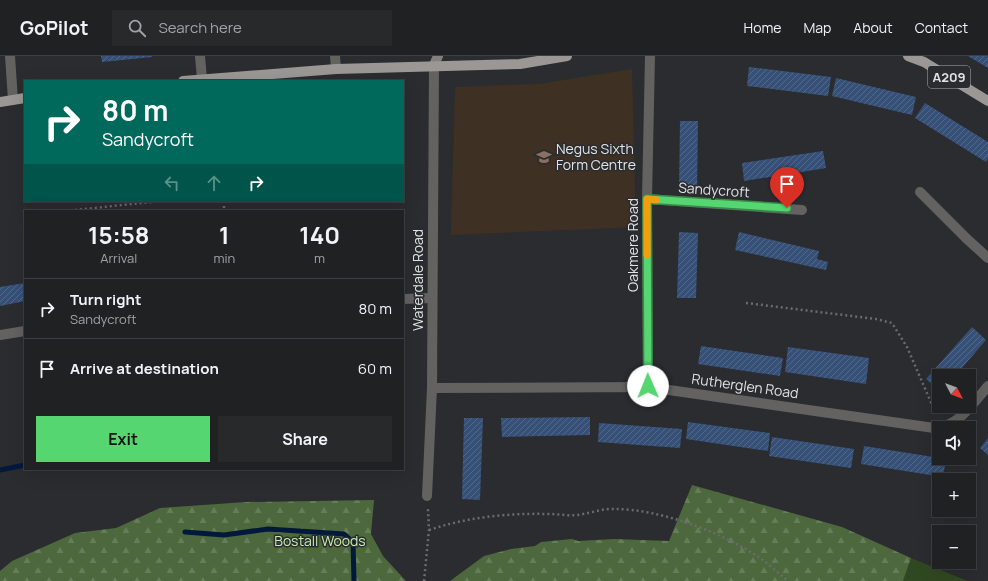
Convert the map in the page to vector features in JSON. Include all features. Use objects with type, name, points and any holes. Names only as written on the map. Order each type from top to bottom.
[{"type":"main road","points":[[192,80],[436,60],[520,64],[567,56]]},
{"type":"main road","name":"A209","points":[[908,56],[924,62],[988,101]]},
{"type":"main road","points":[[0,102],[24,98]]},
{"type":"street","points":[[10,56],[14,100]]},
{"type":"street","points":[[200,56],[202,79]]},
{"type":"street","points":[[335,56],[336,69]]},
{"type":"street","name":"Oakmere Road","points":[[648,386],[647,199],[650,56]]},
{"type":"street","name":"Waterdale Road","points":[[427,496],[432,388],[436,60]]},
{"type":"street","points":[[920,192],[966,239],[988,258]]},
{"type":"street","name":"Sandycroft","points":[[647,199],[802,210]]},
{"type":"street","points":[[404,299],[432,298]]},
{"type":"street","points":[[0,335],[24,331]]},
{"type":"street","name":"Rutherglen Road","points":[[432,388],[648,386],[932,428]]},
{"type":"street","points":[[957,421],[988,386]]},
{"type":"path","points":[[76,210],[152,202]]},
{"type":"path","points":[[746,304],[876,319],[892,323],[907,347],[939,421]]},
{"type":"path","points":[[424,581],[429,530],[427,496]]},
{"type":"path","points":[[429,530],[453,522],[485,516],[549,514],[576,515],[614,508],[651,513],[711,532],[728,540],[758,556],[788,581]]},
{"type":"shaded area","name":"Negus Sixth Form Centre","points":[[632,69],[636,227],[451,235],[455,87],[539,84]]},
{"type":"green space","points":[[692,485],[842,527],[911,558],[903,581],[450,581],[484,556],[511,549],[535,546],[541,542],[572,539],[578,541],[614,539],[669,541]]},
{"type":"green space","name":"Bostall Woods","points":[[374,500],[371,534],[383,556],[406,581],[0,581],[0,571],[12,561],[75,533],[116,528],[160,508],[246,502]]},
{"type":"green space","points":[[911,558],[932,566],[932,569],[938,569],[968,581],[903,581]]},
{"type":"building","points":[[101,56],[152,56],[152,57],[102,62]]},
{"type":"building","points":[[968,56],[988,56],[988,68]]},
{"type":"building","points":[[749,67],[831,77],[828,96],[747,86]]},
{"type":"building","points":[[836,78],[916,97],[912,115],[832,96]]},
{"type":"building","points":[[925,103],[988,142],[988,158],[986,162],[915,118]]},
{"type":"building","points":[[680,121],[698,121],[697,190],[679,190]]},
{"type":"building","points":[[823,151],[826,168],[744,181],[742,163]]},
{"type":"building","points":[[679,232],[698,233],[696,298],[677,298]]},
{"type":"building","points":[[739,232],[819,251],[817,259],[828,262],[826,270],[735,250]]},
{"type":"building","points":[[24,283],[24,301],[0,306],[0,287]]},
{"type":"building","points":[[972,327],[986,340],[961,369],[935,369]]},
{"type":"building","points":[[701,346],[783,358],[780,376],[698,364]]},
{"type":"building","points":[[788,347],[869,358],[866,384],[785,372]]},
{"type":"building","points":[[932,372],[932,384],[926,379]]},
{"type":"building","points":[[590,417],[590,435],[502,437],[501,418]]},
{"type":"building","points":[[464,418],[483,418],[480,500],[462,499]]},
{"type":"building","points":[[688,422],[770,433],[768,451],[686,439]]},
{"type":"building","points":[[599,423],[682,429],[680,448],[598,442]]},
{"type":"building","points":[[772,437],[854,449],[851,468],[769,456]]},
{"type":"building","points":[[988,438],[988,455],[980,448]]},
{"type":"building","points":[[864,446],[932,457],[932,465],[945,465],[944,473],[932,473],[932,475],[861,464]]},
{"type":"waterway","points":[[0,470],[24,465]]},
{"type":"waterway","points":[[185,532],[224,535],[268,529],[344,534],[353,542],[354,581]]},
{"type":"slow traffic","points":[[647,255],[647,199],[656,200]]},
{"type":"place","name":"Negus Sixth Form Centre","points":[[544,157]]},
{"type":"route","points":[[648,386],[647,199],[787,208]]}]
